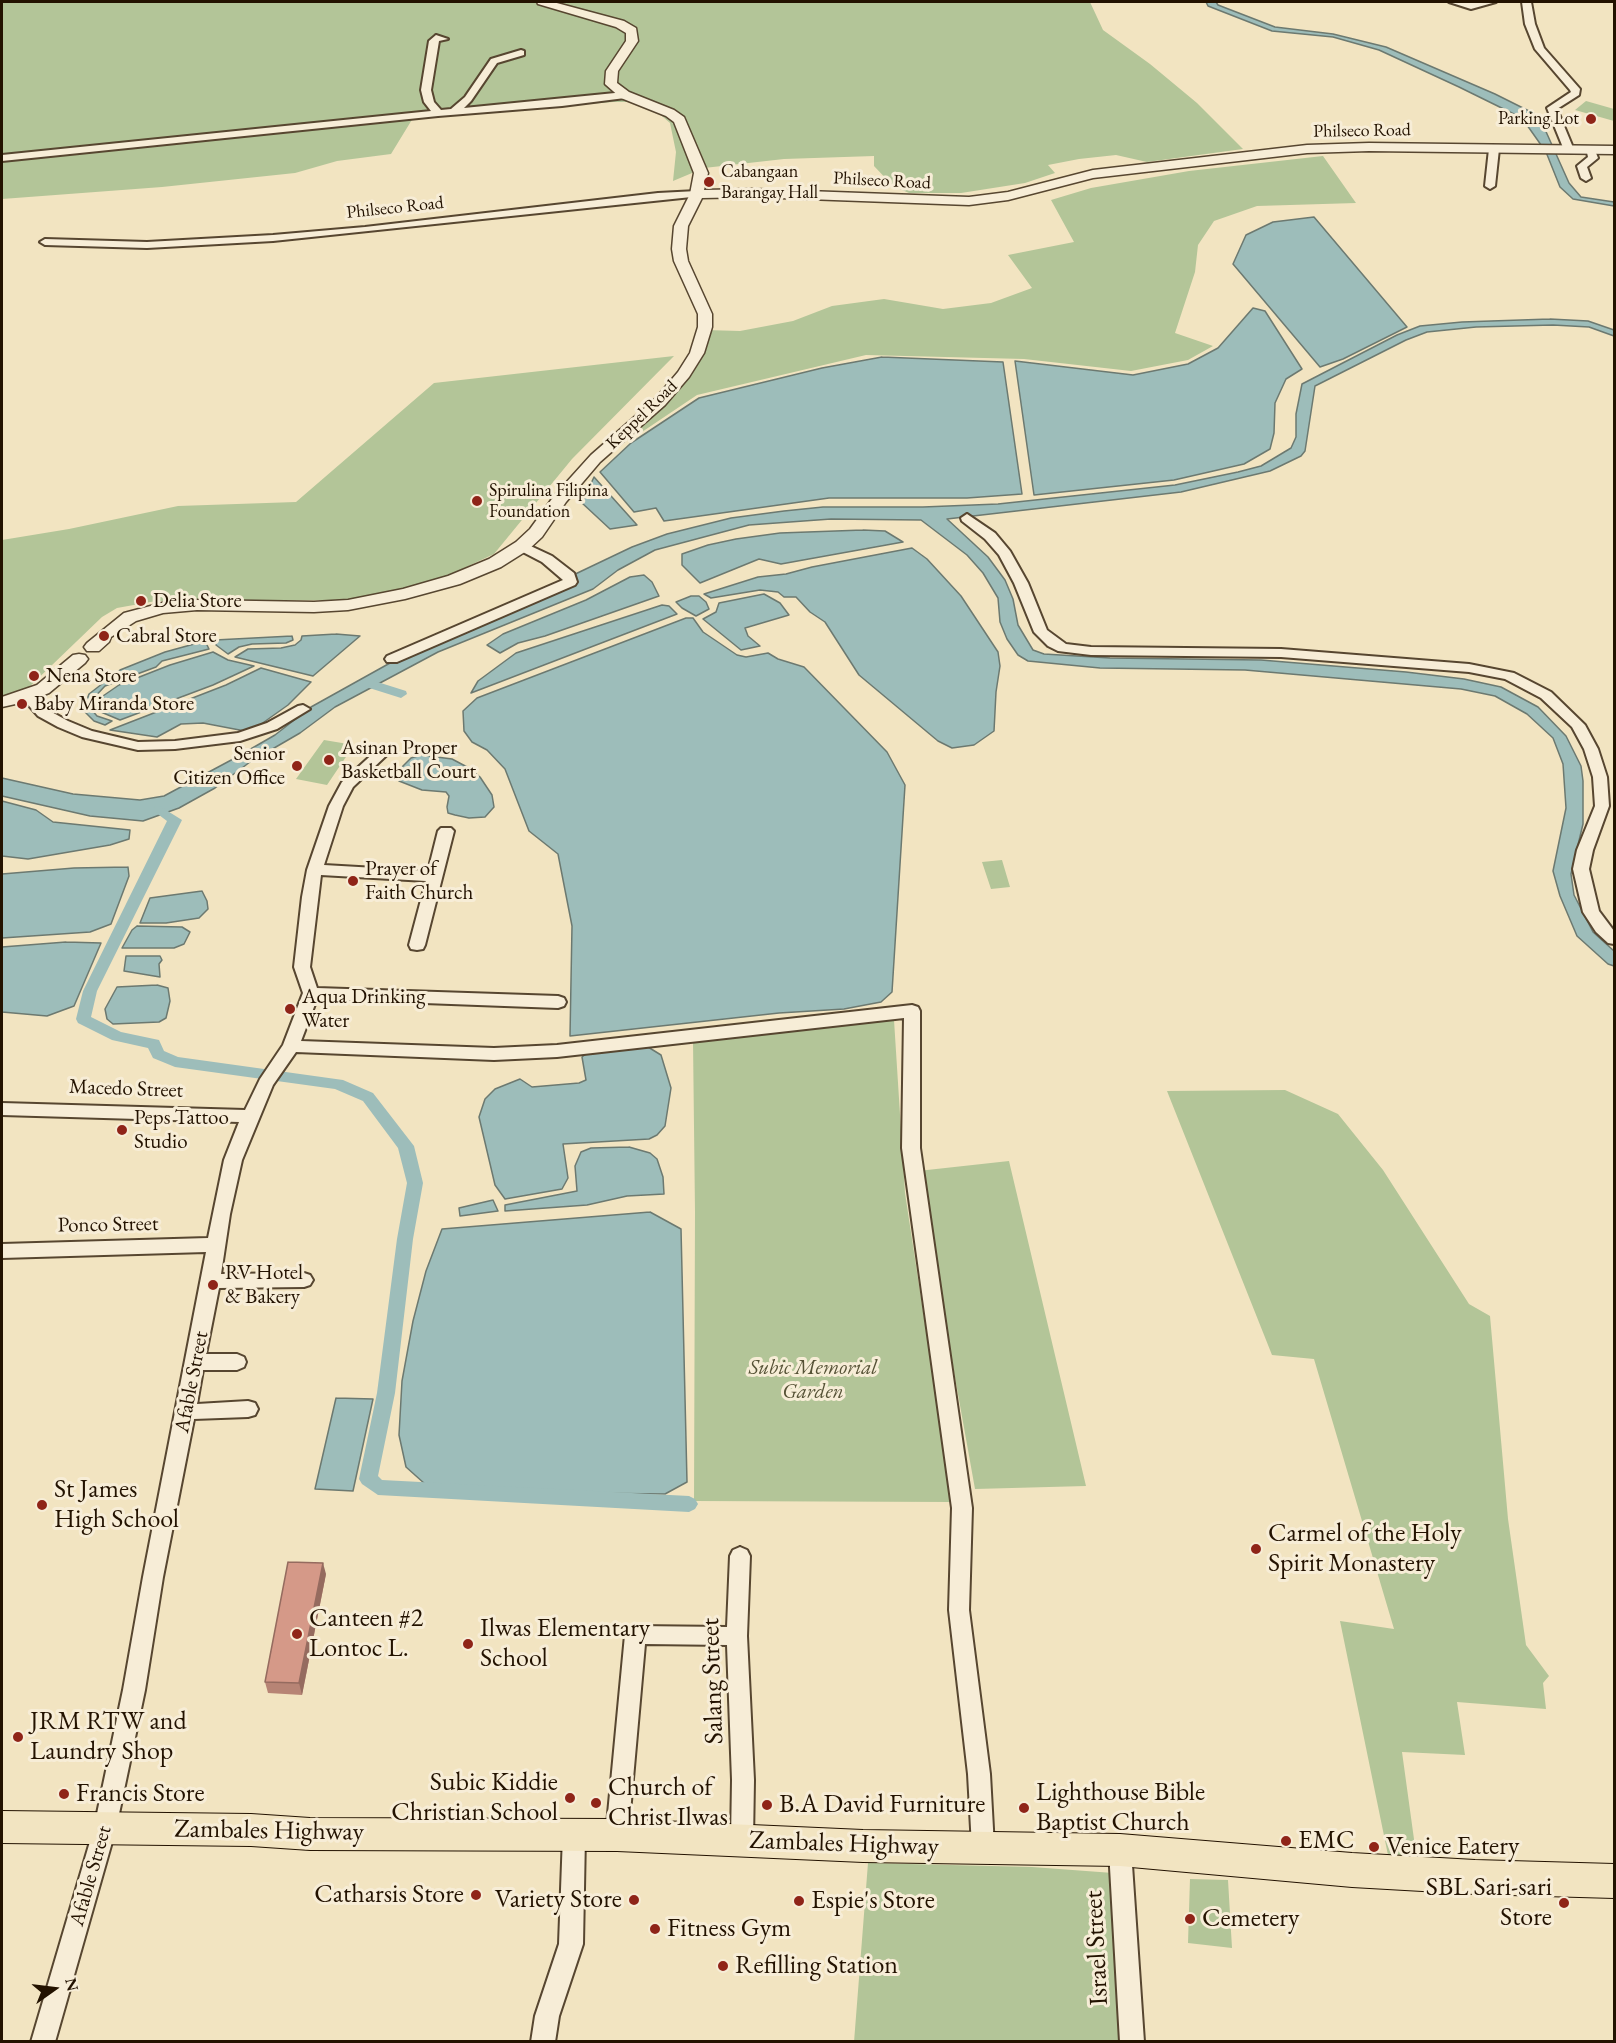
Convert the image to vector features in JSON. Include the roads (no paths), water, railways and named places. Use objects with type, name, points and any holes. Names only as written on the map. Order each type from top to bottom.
[{"type":"main road","name":"Zambales Highway","points":[[2,1827],[250,1830],[310,1834],[617,1835],[863,1846],[1120,1850],[1352,1870],[1614,1881]]},
{"type":"street","points":[[542,2],[620,24],[632,31],[632,41],[612,71],[610,81],[612,87],[625,95]]},
{"type":"street","points":[[1454,2],[1471,6],[1491,2]]},
{"type":"street","points":[[1526,2],[1530,24],[1540,49],[1575,89],[1576,93],[1552,108],[1567,150]]},
{"type":"street","points":[[438,113],[429,102],[426,90],[434,41],[436,38],[443,39]]},
{"type":"street","points":[[453,112],[468,99],[494,61],[521,53]]},
{"type":"street","points":[[2,158],[438,113],[562,104],[625,95]]},
{"type":"street","name":"Keppel Road","points":[[2,702],[28,696],[47,687],[130,617],[172,607],[314,607],[348,605],[385,598],[428,588],[472,573],[495,563],[522,546],[536,533],[560,499],[595,460],[660,402],[684,374],[698,353],[702,340],[705,314],[681,261],[678,249],[681,226],[697,194],[701,173],[680,120],[670,113],[625,95]]},
{"type":"street","name":"Philseco Road","points":[[45,242],[147,245],[273,238],[365,230],[658,195],[753,193],[959,202],[1008,196],[1093,174],[1293,150],[1358,147],[1614,150]]},
{"type":"street","points":[[1490,186],[1494,149]]},
{"type":"street","points":[[1586,178],[1582,166],[1593,158],[1590,150]]},
{"type":"street","points":[[967,518],[998,545],[1013,567],[1041,632],[1053,644],[1063,648],[1091,651],[1281,653],[1469,669],[1509,676],[1546,695],[1578,725],[1591,749],[1600,777],[1602,806],[1585,850],[1581,869],[1591,912],[1602,928],[1614,939]]},
{"type":"street","points":[[392,659],[570,582],[569,576],[547,559],[522,546]]},
{"type":"street","points":[[28,696],[43,713],[63,724],[106,739],[147,747],[240,737],[272,726],[303,709]]},
{"type":"street","points":[[383,752],[353,780],[341,795],[315,870],[302,967],[311,993],[558,1002]]},
{"type":"street","points":[[417,945],[446,831]]},
{"type":"street","points":[[315,870],[433,876]]},
{"type":"street","name":"Afable Street","points":[[44,2042],[105,1828],[134,1690],[231,1169],[250,1116],[269,1078],[291,1046],[311,993]]},
{"type":"street","points":[[291,1046],[494,1054],[547,1051],[912,1011],[910,1148],[962,1508],[959,1610],[979,1774],[983,1847]]},
{"type":"street","name":"Macedo Street","points":[[2,1109],[250,1116]]},
{"type":"street","name":"Ponco Street","points":[[2,1251],[216,1245]]},
{"type":"street","points":[[211,1281],[304,1280]]},
{"type":"street","points":[[195,1362],[237,1362]]},
{"type":"street","points":[[186,1412],[248,1409]]},
{"type":"street","name":"Salang Street","points":[[740,1556],[737,1636],[743,1780],[742,1840]]},
{"type":"street","points":[[617,1835],[635,1635],[737,1636]]},
{"type":"street","points":[[543,2042],[547,2016],[570,1950],[574,1835]]},
{"type":"street","name":"Israel Street","points":[[1120,1850],[1132,2042]]},
{"type":"water","points":[[1206,2],[1216,2],[1218,5],[1275,27],[1333,34],[1386,47],[1495,94],[1539,116],[1569,183],[1581,197],[1614,202],[1614,206],[1573,199],[1560,187],[1546,152],[1522,118],[1379,50],[1333,37],[1272,31],[1208,6]]},
{"type":"water","points":[[1314,217],[1407,327],[1343,359],[1320,367],[1233,264],[1246,235],[1273,222]]},
{"type":"water","points":[[1253,308],[1265,311],[1302,369],[1286,379],[1275,403],[1274,433],[1270,449],[1244,464],[1174,480],[1034,495],[1015,361],[1133,375],[1188,364],[1218,348]]},
{"type":"water","points":[[1550,319],[1588,321],[1614,330],[1614,336],[1589,327],[1553,325],[1476,327],[1427,332],[1406,340],[1315,386],[1305,451],[1301,456],[1270,471],[1181,492],[947,519],[988,557],[1005,580],[1013,599],[1018,625],[1033,650],[1044,654],[1110,658],[1261,660],[1406,672],[1464,679],[1501,687],[1538,707],[1566,736],[1581,766],[1583,824],[1571,874],[1574,895],[1593,932],[1614,951],[1614,966],[1608,964],[1577,936],[1560,896],[1553,871],[1566,808],[1563,764],[1553,738],[1527,714],[1495,696],[1461,689],[1245,670],[1100,668],[1028,661],[1018,655],[1007,639],[1000,622],[998,598],[983,573],[967,555],[921,520],[831,519],[749,525],[655,550],[618,570],[593,589],[438,652],[335,707],[300,733],[250,762],[215,788],[179,808],[143,821],[90,816],[2,796],[2,778],[73,794],[140,800],[164,796],[275,735],[311,707],[399,658],[632,547],[667,534],[731,518],[784,511],[823,507],[998,504],[1175,485],[1261,466],[1291,448],[1296,437],[1296,414],[1302,384],[1397,335],[1420,326]]},
{"type":"water","points":[[882,357],[1003,362],[1022,494],[967,498],[829,498],[664,521],[656,508],[634,512],[600,472],[631,443],[699,398],[822,368]]},
{"type":"water","points":[[594,477],[637,525],[610,529],[582,503]]},
{"type":"water","points":[[885,531],[903,542],[781,564],[759,559],[700,583],[682,565],[682,554],[736,539],[780,533]]},
{"type":"water","points":[[912,548],[927,559],[961,596],[998,652],[1000,666],[994,731],[974,745],[952,748],[938,741],[859,675],[825,622],[810,612],[796,597],[784,597],[778,592],[760,590],[711,598],[704,594],[758,577],[786,574]]},
{"type":"water","points":[[644,575],[652,582],[659,596],[545,636],[518,643],[500,653],[487,645],[503,634],[586,600],[630,577]]},
{"type":"water","points":[[764,594],[780,603],[789,615],[745,628],[748,636],[760,646],[741,650],[703,619],[716,612],[719,603]]},
{"type":"water","points":[[691,596],[699,596],[706,602],[709,609],[696,616],[676,602]]},
{"type":"water","points":[[662,605],[669,606],[677,614],[471,693],[478,681],[516,653]]},
{"type":"water","points":[[686,618],[693,618],[703,632],[737,655],[746,657],[768,653],[778,659],[804,667],[887,752],[905,785],[892,992],[881,1002],[844,1009],[779,1013],[570,1036],[572,926],[558,854],[529,831],[505,769],[487,750],[472,742],[464,731],[463,711],[477,698]]},
{"type":"water","points":[[336,634],[360,636],[313,676],[235,657],[248,649],[281,648],[295,645],[302,636]]},
{"type":"water","points":[[292,636],[293,640],[286,643],[252,644],[239,647],[228,654],[216,645],[215,640]]},
{"type":"water","points":[[205,641],[209,649],[162,661],[156,667],[105,686],[90,702],[91,709],[97,716],[112,721],[105,725],[94,721],[83,710],[89,694],[120,670],[165,652]]},
{"type":"water","points":[[213,652],[228,660],[254,666],[213,685],[120,720],[101,712],[97,707],[100,698],[119,685],[170,665]]},
{"type":"water","points":[[261,668],[311,682],[288,705],[250,732],[203,723],[181,724],[157,737],[110,730],[226,685]]},
{"type":"water","points":[[421,755],[452,759],[469,768],[480,777],[492,795],[494,807],[485,817],[469,818],[455,815],[448,813],[449,796],[446,792],[422,790],[399,781],[403,766],[411,758]]},
{"type":"water","points":[[2,801],[36,810],[53,822],[130,830],[129,839],[110,845],[28,859],[2,856]]},
{"type":"water","points":[[128,867],[129,876],[111,924],[90,932],[2,938],[2,874],[74,868]]},
{"type":"water","points":[[202,891],[208,909],[199,918],[166,923],[140,923],[150,898]]},
{"type":"water","points":[[137,926],[182,927],[190,932],[184,944],[174,948],[122,948],[132,930]]},
{"type":"water","points":[[66,942],[101,943],[74,1006],[47,1016],[2,1012],[2,947]]},
{"type":"water","points":[[126,956],[160,956],[162,960],[159,964],[160,977],[124,971]]},
{"type":"water","points":[[157,985],[168,988],[170,1001],[166,1018],[159,1022],[113,1024],[107,1019],[105,1009],[117,987]]},
{"type":"water","points":[[634,1044],[648,1047],[661,1055],[671,1088],[665,1126],[657,1135],[649,1139],[563,1144],[568,1178],[562,1189],[505,1199],[495,1185],[479,1117],[485,1099],[495,1089],[520,1079],[532,1087],[579,1083],[586,1080],[582,1057],[591,1050]]},
{"type":"water","points":[[629,1147],[650,1153],[657,1159],[663,1177],[664,1194],[627,1196],[587,1205],[505,1211],[505,1205],[577,1191],[575,1166],[581,1152],[591,1148]]},
{"type":"water","points":[[493,1200],[498,1211],[460,1216],[459,1208]]},
{"type":"water","points":[[650,1212],[681,1229],[687,1482],[665,1494],[573,1493],[425,1484],[406,1467],[399,1435],[402,1381],[413,1321],[426,1271],[442,1229]]},
{"type":"water","points":[[336,1398],[373,1399],[353,1491],[315,1489]]},
{"type":"waterway","points":[[368,683],[401,694]]},
{"type":"waterway","points":[[158,809],[175,820],[90,991],[83,1019],[117,1036],[154,1044],[158,1054],[175,1062],[338,1084],[368,1097],[406,1146],[415,1183],[405,1239],[386,1393],[368,1479],[378,1487],[689,1504]]},
{"type":"place","name":"Parking Lot","points":[[1591,119]]},
{"type":"place","name":"Cabangaan Barangay Hall","points":[[709,182]]},
{"type":"place","name":"Spirulina Filipina Foundation","points":[[477,501]]},
{"type":"place","name":"Delia Store","points":[[141,601]]},
{"type":"place","name":"Cabral Store","points":[[104,636]]},
{"type":"place","name":"Nena Store","points":[[34,676]]},
{"type":"place","name":"Baby Miranda Store","points":[[22,704]]},
{"type":"place","name":"Asinan Proper Basketball Court","points":[[329,760]]},
{"type":"place","name":"Senior Citizen Office","points":[[297,766]]},
{"type":"place","name":"Prayer of Faith Church","points":[[353,881]]},
{"type":"place","name":"Aqua Drinking Water","points":[[290,1009]]},
{"type":"place","name":"Peps Tattoo Studio","points":[[122,1130]]},
{"type":"place","name":"RV Hotel & Bakery","points":[[213,1285]]},
{"type":"place","name":"St James High School","points":[[42,1505]]},
{"type":"place","name":"Carmel of the Holy Spirit Monastery","points":[[1256,1549]]},
{"type":"place","name":"Canteen #2 Lontoc L.","points":[[297,1634]]},
{"type":"place","name":"Ilwas Elementary School","points":[[468,1644]]},
{"type":"place","name":"JRM RTW and Laundry Shop","points":[[18,1737]]},
{"type":"place","name":"Francis Store","points":[[64,1794]]},
{"type":"place","name":"Subic Kiddie Christian School","points":[[570,1798]]},
{"type":"place","name":"Church of Christ Ilwas","points":[[596,1803]]},
{"type":"place","name":"B.A David Furniture","points":[[767,1805]]},
{"type":"place","name":"Lighthouse Bible Baptist Church","points":[[1024,1808]]},
{"type":"place","name":"EMC","points":[[1286,1841]]},
{"type":"place","name":"Venice Eatery","points":[[1374,1847]]},
{"type":"place","name":"Catharsis Store","points":[[476,1895]]},
{"type":"place","name":"Variety Store","points":[[634,1900]]},
{"type":"place","name":"Espie's Store","points":[[799,1901]]},
{"type":"place","name":"SBL Sari-sari Store","points":[[1564,1903]]},
{"type":"place","name":"Cemetery","points":[[1190,1919]]},
{"type":"place","name":"Fitness Gym","points":[[655,1929]]},
{"type":"place","name":"Refilling Station","points":[[723,1966]]},
{"type":"park label","name":"Subic Memorial Garden","points":[[813,1380]]}]
